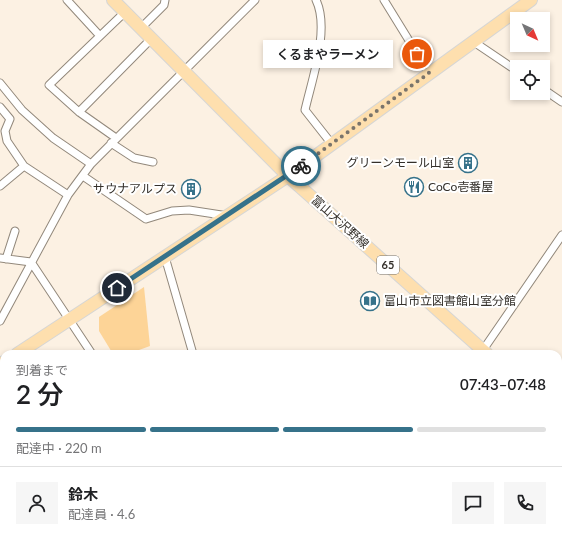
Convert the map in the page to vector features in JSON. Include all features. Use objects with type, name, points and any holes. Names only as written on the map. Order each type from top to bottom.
[{"type":"main road","name":"富山大沢野線","points":[[113,0],[288,176],[482,350]]},
{"type":"main road","points":[[23,350],[288,176],[531,0]]},
{"type":"street","points":[[67,0],[100,36]]},
{"type":"street","points":[[141,28],[164,5],[165,0]]},
{"type":"street","points":[[0,321],[3,310],[68,195],[91,164],[255,0]]},
{"type":"street","points":[[316,0],[322,19],[322,34],[305,110],[332,143]]},
{"type":"street","points":[[384,0],[429,73]]},
{"type":"street","points":[[125,12],[49,85],[134,158],[153,162]]},
{"type":"street","points":[[79,112],[152,39]]},
{"type":"street","points":[[474,42],[510,66]]},
{"type":"street","points":[[0,83],[22,110],[53,138],[91,164]]},
{"type":"street","points":[[550,94],[562,102]]},
{"type":"street","points":[[0,107],[10,118],[5,131],[7,141],[24,166],[68,195]]},
{"type":"street","points":[[0,186],[24,166]]},
{"type":"street","points":[[83,176],[146,218],[172,211],[189,210],[228,216]]},
{"type":"street","points":[[15,231],[3,258],[31,262],[89,350]]},
{"type":"street","points":[[487,350],[562,235]]},
{"type":"street","points":[[165,256],[192,350]]},
{"type":"shaded area","points":[[144,287],[150,346],[139,350],[111,350],[99,331],[99,317]]},
{"type":"way so far","points":[[301,166],[429,73],[417,54]]},
{"type":"place","name":"くるまやラーメン","points":[[417,54]]},
{"type":"place","name":"グリーンモール山室","points":[[468,163]]},
{"type":"place","name":"CoCo壱番屋","points":[[414,187]]},
{"type":"place","name":"サウナアルプス","points":[[191,189]]},
{"type":"place","name":"富山市立図書館山室分館","points":[[370,301]]},
{"type":"route","points":[[117,288],[228,216],[301,166]]}]
